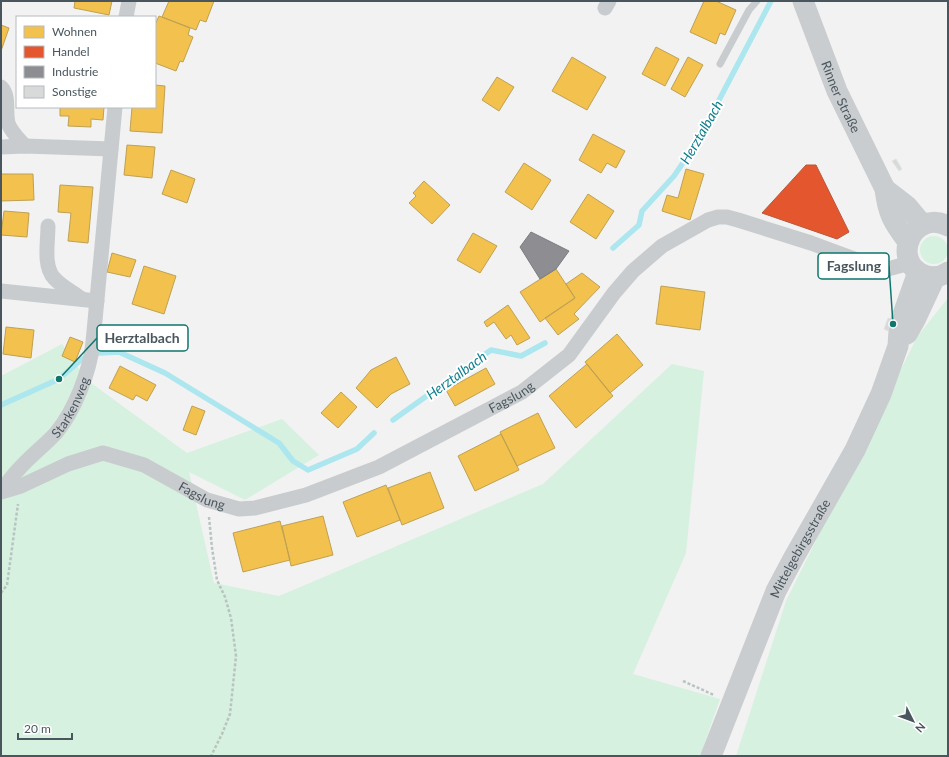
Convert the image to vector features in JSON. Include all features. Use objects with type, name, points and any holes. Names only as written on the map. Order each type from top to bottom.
[{"type":"main road","name":"Rinner Straße","points":[[803,1],[838,91],[885,189],[891,218],[908,242]]},
{"type":"main road","name":"Rinner Straße","points":[[885,189],[907,206],[922,225]]},
{"type":"main road","points":[[908,242],[916,230],[922,225],[939,223],[948,225]]},
{"type":"main road","name":"Mittelgebirgsstraße","points":[[711,756],[776,591],[863,435],[884,387],[898,346],[901,320],[928,271],[907,249],[908,242]]},
{"type":"street","points":[[126,16],[129,1]]},
{"type":"street","points":[[1,87],[6,95],[9,125],[25,146]]},
{"type":"street","name":"Starkenweg","points":[[1,492],[19,469],[56,432],[72,408],[91,359],[90,300],[111,149],[115,108]]},
{"type":"street","points":[[1,147],[25,146],[111,149]]},
{"type":"street","name":"Fagslung","points":[[68,464],[103,453],[144,465],[207,500],[240,509],[255,508],[306,495],[380,467],[522,392],[569,355],[614,293],[633,271],[662,246],[708,220],[718,217],[727,217],[738,220],[812,243],[884,270],[928,271]]},
{"type":"street","points":[[48,226],[48,258],[50,272],[56,280],[90,300]]},
{"type":"street","points":[[1,291],[90,300]]},
{"type":"street","name":"Starkenweg","points":[[1,492],[21,486],[68,464]]},
{"type":"lane","points":[[720,64],[749,10],[757,1]]},
{"type":"path","points":[[1,593],[7,585],[21,486]]},
{"type":"path","points":[[207,500],[217,580],[225,597],[231,618],[236,656],[230,714],[211,756]]},
{"type":"path","points":[[683,681],[713,694],[722,696],[735,694]]},
{"type":"green space","points":[[934,236],[940,237],[944,240],[947,244],[947,256],[944,260],[940,263],[934,264],[928,263],[924,260],[921,256],[920,250],[921,244],[924,240],[928,237]]},
{"type":"green space","points":[[948,298],[948,756],[736,756],[786,601],[917,337]]},
{"type":"green space","points":[[62,344],[87,380],[187,453],[282,419],[319,455],[245,500],[189,472],[214,583],[279,596],[543,484],[672,364],[704,371],[686,553],[633,674],[720,699],[700,756],[1,756],[1,376]]},
{"type":"building: Wohnen","points":[[75,1],[112,1],[109,15],[74,8]]},
{"type":"building: Wohnen","points":[[169,1],[214,1],[206,22],[200,20],[196,30],[162,17]]},
{"type":"building: Wohnen","points":[[704,1],[716,1],[736,10],[725,35],[720,33],[716,44],[690,32]]},
{"type":"building: Wohnen","points":[[159,16],[190,28],[188,35],[193,37],[183,62],[180,61],[176,71],[156,63],[156,23]]},
{"type":"building: Wohnen","points":[[1,25],[9,28],[1,51]]},
{"type":"building: Wohnen","points":[[656,47],[679,59],[665,86],[642,74]]},
{"type":"building: Wohnen","points":[[572,57],[606,77],[587,110],[552,91]]},
{"type":"building: Wohnen","points":[[688,57],[703,65],[685,97],[671,89]]},
{"type":"building: Wohnen","points":[[497,77],[514,87],[499,111],[482,100]]},
{"type":"building: Wohnen","points":[[156,85],[165,86],[162,133],[130,131],[132,108],[156,108]]},
{"type":"building: Wohnen","points":[[60,108],[104,108],[103,120],[91,119],[91,127],[68,126],[69,116],[60,116]]},
{"type":"building: Wohnen","points":[[593,134],[625,151],[616,168],[607,163],[601,173],[579,160]]},
{"type":"building: Wohnen","points":[[127,145],[155,147],[152,178],[124,175]]},
{"type":"building: Wohnen","points":[[524,163],[551,180],[532,210],[505,192]]},
{"type":"building: Wohnen","points":[[686,169],[704,174],[690,220],[662,211],[667,195],[678,198]]},
{"type":"building: Wohnen","points":[[171,170],[195,179],[187,203],[162,194]]},
{"type":"building: Wohnen","points":[[1,174],[33,174],[34,200],[1,201]]},
{"type":"building: Wohnen","points":[[424,181],[450,205],[432,224],[409,203],[416,196],[413,193]]},
{"type":"building: Wohnen","points":[[60,185],[93,187],[88,243],[68,241],[71,213],[58,212]]},
{"type":"building: Wohnen","points":[[588,194],[614,211],[596,239],[570,222]]},
{"type":"building: Wohnen","points":[[4,211],[29,213],[27,237],[1,235]]},
{"type":"building: Wohnen","points":[[473,233],[497,246],[480,273],[457,260]]},
{"type":"building: Wohnen","points":[[112,253],[136,260],[130,277],[107,272]]},
{"type":"building: Wohnen","points":[[144,266],[176,276],[164,314],[132,304]]},
{"type":"building: Wohnen","points":[[556,269],[575,298],[540,322],[520,292]]},
{"type":"building: Wohnen","points":[[582,273],[600,287],[574,314],[579,319],[558,335],[545,318],[575,298],[566,284]]},
{"type":"building: Wohnen","points":[[661,286],[705,292],[700,330],[656,324]]},
{"type":"building: Wohnen","points":[[508,305],[530,338],[517,345],[511,335],[506,339],[494,322],[487,327],[484,322]]},
{"type":"building: Wohnen","points":[[6,327],[34,330],[31,358],[3,354]]},
{"type":"building: Wohnen","points":[[147,328],[164,338],[159,351],[140,345]]},
{"type":"building: Wohnen","points":[[617,334],[643,365],[610,393],[585,362]]},
{"type":"building: Wohnen","points":[[70,337],[83,342],[75,362],[62,356]]},
{"type":"building: Wohnen","points":[[396,357],[410,384],[391,394],[377,408],[356,388],[371,370]]},
{"type":"building: Wohnen","points":[[587,364],[613,396],[576,428],[549,396]]},
{"type":"building: Wohnen","points":[[120,366],[156,385],[147,401],[136,395],[133,400],[109,388]]},
{"type":"building: Wohnen","points":[[486,368],[495,384],[455,406],[446,390]]},
{"type":"building: Wohnen","points":[[341,392],[357,407],[338,428],[321,413]]},
{"type":"building: Wohnen","points":[[192,406],[205,411],[196,435],[183,430]]},
{"type":"building: Wohnen","points":[[538,413],[555,448],[517,466],[500,432]]},
{"type":"building: Wohnen","points":[[501,434],[519,470],[475,491],[458,456]]},
{"type":"building: Wohnen","points":[[430,472],[444,508],[402,525],[388,488]]},
{"type":"building: Wohnen","points":[[386,485],[400,520],[357,537],[343,502]]},
{"type":"building: Wohnen","points":[[323,516],[333,555],[291,566],[282,526]]},
{"type":"building: Wohnen","points":[[280,521],[290,560],[243,572],[233,533]]},
{"type":"building: Handel","points":[[806,165],[816,165],[849,232],[837,239],[762,213]]},
{"type":"building: Industrie","points":[[531,232],[569,251],[556,269],[540,279],[520,247]]},
{"type":"building: Sonstige","points":[[896,159],[902,169],[899,171],[892,161]]},
{"type":"building: Sonstige","points":[[888,318],[891,319],[888,331],[884,329]]},
{"type":"waterway","name":"Herztalbach","points":[[613,248],[639,225],[642,211],[674,176],[697,142],[771,1]]},
{"type":"waterway","name":"Herztalbach","points":[[393,420],[491,350],[521,356],[545,343]]},
{"type":"waterway","name":"Herztalbach","points":[[99,353],[119,352],[165,373],[279,443],[293,461],[308,470],[357,449],[374,433]]},
{"type":"waterway","name":"Herztalbach","points":[[1,405],[59,379],[82,359]]},
{"type":"place","name":"Fagslung","points":[[893,324]]},
{"type":"place","name":"Herztalbach","points":[[59,379]]}]
